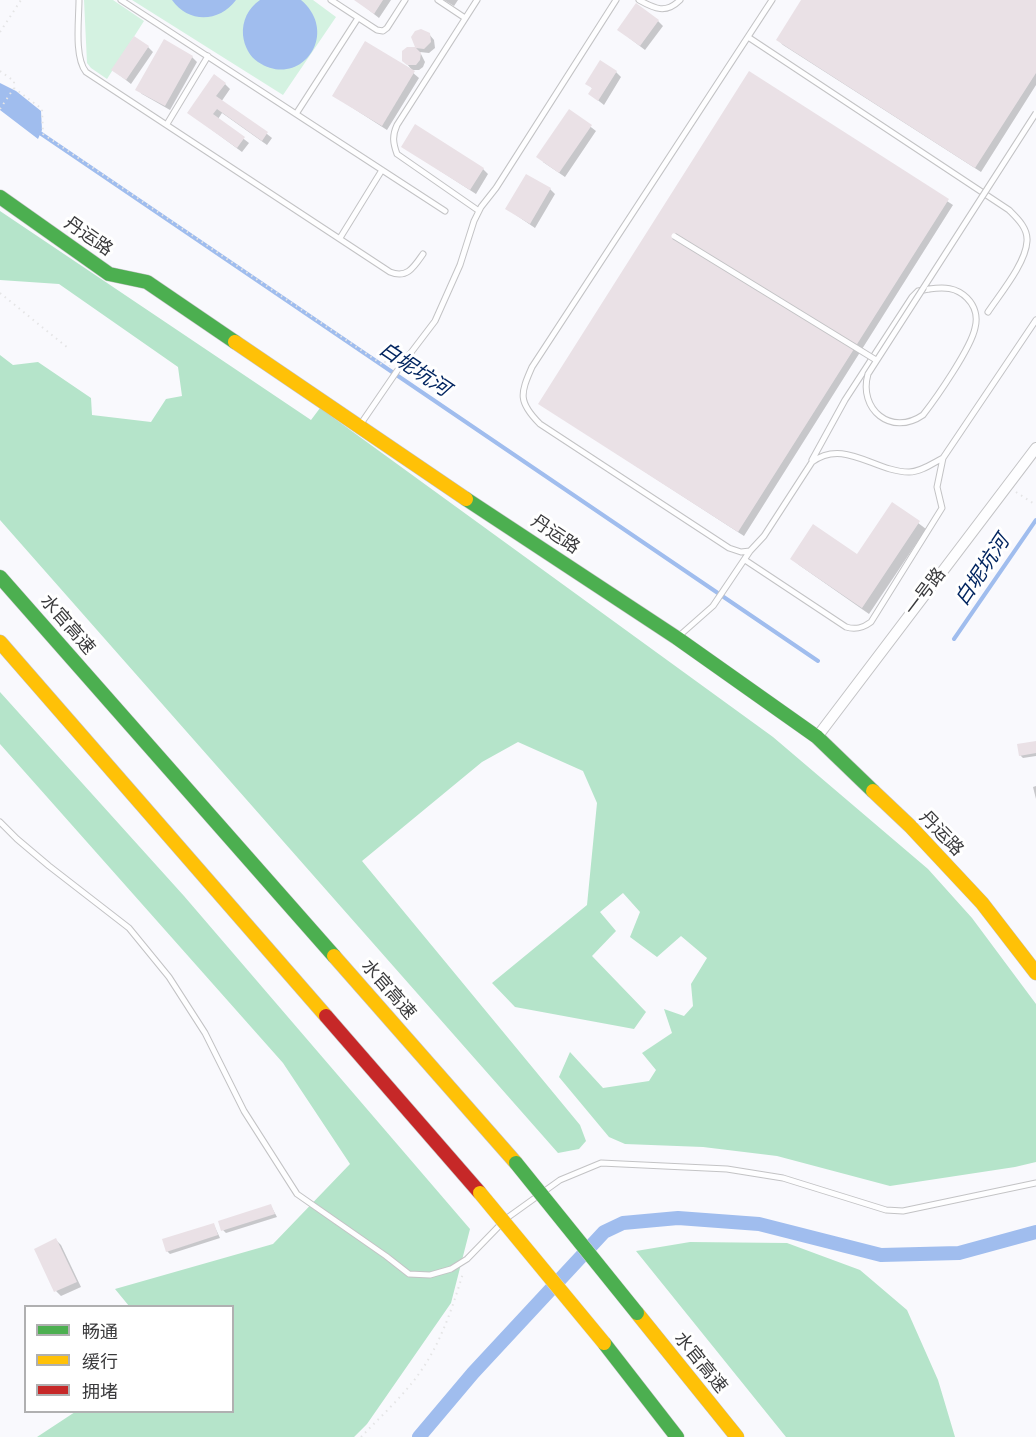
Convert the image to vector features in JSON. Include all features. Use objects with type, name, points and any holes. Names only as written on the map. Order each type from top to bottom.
[{"type":"main road","name":"丹运路","points":[[0,197],[109,274],[147,282],[358,427],[677,638],[817,737],[910,826],[982,903],[1036,973]]},
{"type":"main road","name":"水官高速","points":[[0,577],[516,1163],[736,1437]]},
{"type":"main road","points":[[0,642],[480,1193],[604,1342],[677,1437]]},
{"type":"street","name":"一号路","points":[[817,737],[1036,448]]},
{"type":"lane","points":[[79,0],[79,55],[81,66],[86,72],[390,272],[398,275],[412,270],[423,254]]},
{"type":"lane","points":[[121,0],[445,211]]},
{"type":"lane","points":[[331,0],[376,30],[383,31],[405,0]]},
{"type":"lane","points":[[438,0],[465,18]]},
{"type":"lane","points":[[477,0],[397,125],[393,134],[393,144],[397,154],[479,211]]},
{"type":"lane","points":[[358,427],[435,321],[460,265],[479,211],[616,0]]},
{"type":"lane","points":[[639,0],[658,10],[666,10],[680,0]]},
{"type":"lane","points":[[750,551],[741,552],[729,548],[540,424],[527,411],[523,398],[524,385],[532,367],[771,2],[763,0]]},
{"type":"lane","points":[[296,114],[358,18]]},
{"type":"lane","points":[[748,37],[1009,210],[1017,218],[1025,229],[1027,241],[1022,258],[988,312]]},
{"type":"lane","points":[[167,124],[207,56]]},
{"type":"lane","points":[[677,638],[713,606],[750,551],[764,536],[812,462],[844,400],[912,297],[918,291],[929,289],[948,287],[962,293],[972,303],[976,318],[972,339],[923,415],[903,422],[887,420],[875,413],[867,396],[865,384],[868,374],[876,360],[1036,113]]},
{"type":"lane","points":[[340,238],[382,170]]},
{"type":"lane","points":[[674,236],[876,360]]},
{"type":"lane","points":[[745,560],[846,627],[854,629],[864,627],[871,622],[942,508],[937,487],[943,458],[1036,320]]},
{"type":"lane","points":[[812,462],[820,455],[840,452],[895,470],[910,472],[943,458]]},
{"type":"lane","points":[[0,822],[16,839],[129,928],[169,977],[204,1033],[244,1111],[297,1194],[409,1274],[430,1275],[451,1269],[467,1259],[507,1217],[560,1180],[601,1163],[727,1169],[783,1178],[886,1210],[903,1211],[1036,1183]]},
{"type":"path","points":[[0,32],[21,0]]},
{"type":"path","points":[[0,72],[14,81],[14,88],[0,109]]},
{"type":"path","points":[[14,88],[42,109],[42,134],[383,365],[385,362]]},
{"type":"path","points":[[0,293],[68,348]]},
{"type":"path","points":[[1007,486],[1036,505]]},
{"type":"path","points":[[361,1437],[407,1389],[428,1360],[451,1313],[467,1259]]},
{"type":"green space","points":[[84,0],[113,0],[144,21],[107,79],[87,63]]},
{"type":"green space","points":[[132,0],[313,0],[336,17],[283,95]]},
{"type":"green space","points":[[0,211],[311,420],[320,408],[773,737],[928,869],[972,918],[1036,1004],[1036,1162],[890,1186],[777,1156],[703,1147],[625,1144],[609,1137],[559,1077],[570,1052],[603,1088],[649,1081],[656,1070],[642,1053],[672,1033],[664,1009],[684,1016],[693,1006],[691,984],[707,958],[681,936],[657,957],[630,937],[640,912],[623,893],[600,912],[616,931],[592,956],[646,1012],[634,1029],[515,1007],[492,983],[587,905],[597,803],[583,771],[518,742],[482,762],[362,861],[580,1125],[586,1141],[579,1149],[558,1153],[0,520],[0,355],[13,365],[38,362],[91,398],[92,415],[151,422],[166,399],[182,396],[178,367],[59,284],[0,280]]},
{"type":"green space","points":[[0,692],[184,896],[470,1229],[451,1303],[367,1424],[354,1437],[37,1437],[73,1413],[234,1413],[234,1305],[128,1305],[115,1289],[273,1244],[350,1164],[283,1063],[0,744]]},
{"type":"green space","points":[[690,1242],[787,1243],[860,1270],[907,1310],[938,1380],[955,1437],[786,1437],[636,1251]]},
{"type":"water","points":[[172,0],[236,0],[221,13],[204,17],[186,13]]},
{"type":"water","points":[[260,0],[301,0],[312,14],[317,28],[316,42],[310,54],[301,64],[288,69],[274,69],[258,62],[250,54],[246,47],[243,30],[249,11]]},
{"type":"water","points":[[0,83],[16,91],[41,111],[42,130],[38,139],[0,110]]},
{"type":"building","points":[[354,0],[383,0],[374,14]]},
{"type":"building","points":[[801,0],[1036,0],[1036,73],[975,168],[776,40]]},
{"type":"building","points":[[636,3],[659,20],[640,46],[617,30]]},
{"type":"building","points":[[421,29],[430,33],[431,42],[424,49],[416,48],[421,53],[416,65],[407,65],[402,61],[402,51],[407,47],[415,47],[411,37],[415,31]]},
{"type":"building","points":[[134,36],[149,46],[126,80],[111,70]]},
{"type":"building","points":[[164,39],[193,56],[165,106],[135,90]]},
{"type":"building","points":[[365,41],[415,71],[382,126],[332,96]]},
{"type":"building","points":[[600,60],[617,71],[598,101],[588,94],[592,88],[585,84]]},
{"type":"building","points":[[749,71],[949,199],[738,532],[538,404]]},
{"type":"building","points":[[214,74],[226,83],[216,96],[268,132],[262,141],[217,109],[213,114],[245,137],[237,148],[187,113]]},
{"type":"building","points":[[569,109],[592,125],[559,173],[536,157]]},
{"type":"building","points":[[415,124],[484,168],[470,190],[401,147]]},
{"type":"building","points":[[526,174],[551,188],[530,224],[505,209]]},
{"type":"building","points":[[892,502],[920,521],[862,608],[790,559],[813,524],[857,554]]},
{"type":"building","points":[[1036,741],[1036,753],[1019,756],[1017,744]]},
{"type":"building","points":[[271,1204],[275,1214],[221,1231],[218,1221]]},
{"type":"building","points":[[214,1223],[218,1235],[166,1252],[162,1239]]},
{"type":"building","points":[[56,1238],[77,1282],[54,1292],[34,1249]]},
{"type":"waterway","name":"白坭坑河","points":[[37,131],[818,661]]},
{"type":"waterway","name":"白坭坑河","points":[[954,639],[1036,520]]},
{"type":"waterway","points":[[419,1437],[473,1373],[604,1232],[623,1223],[678,1218],[759,1224],[881,1255],[959,1253],[1036,1232]]},
{"type":"traffic: fast","points":[[0,197],[109,274],[147,282],[235,342]]},
{"type":"traffic: fast","points":[[466,499],[677,638],[817,737],[873,791]]},
{"type":"traffic: fast","points":[[0,577],[334,956]]},
{"type":"traffic: fast","points":[[516,1163],[637,1313]]},
{"type":"traffic: fast","points":[[604,1343],[677,1437]]},
{"type":"traffic: slow","points":[[235,342],[466,499]]},
{"type":"traffic: slow","points":[[0,642],[326,1016]]},
{"type":"traffic: slow","points":[[873,791],[910,826],[982,903],[1036,973]]},
{"type":"traffic: slow","points":[[334,956],[516,1163]]},
{"type":"traffic: slow","points":[[480,1193],[604,1343]]},
{"type":"traffic: slow","points":[[637,1313],[737,1437]]},
{"type":"traffic: jam","points":[[326,1016],[480,1193]]}]
